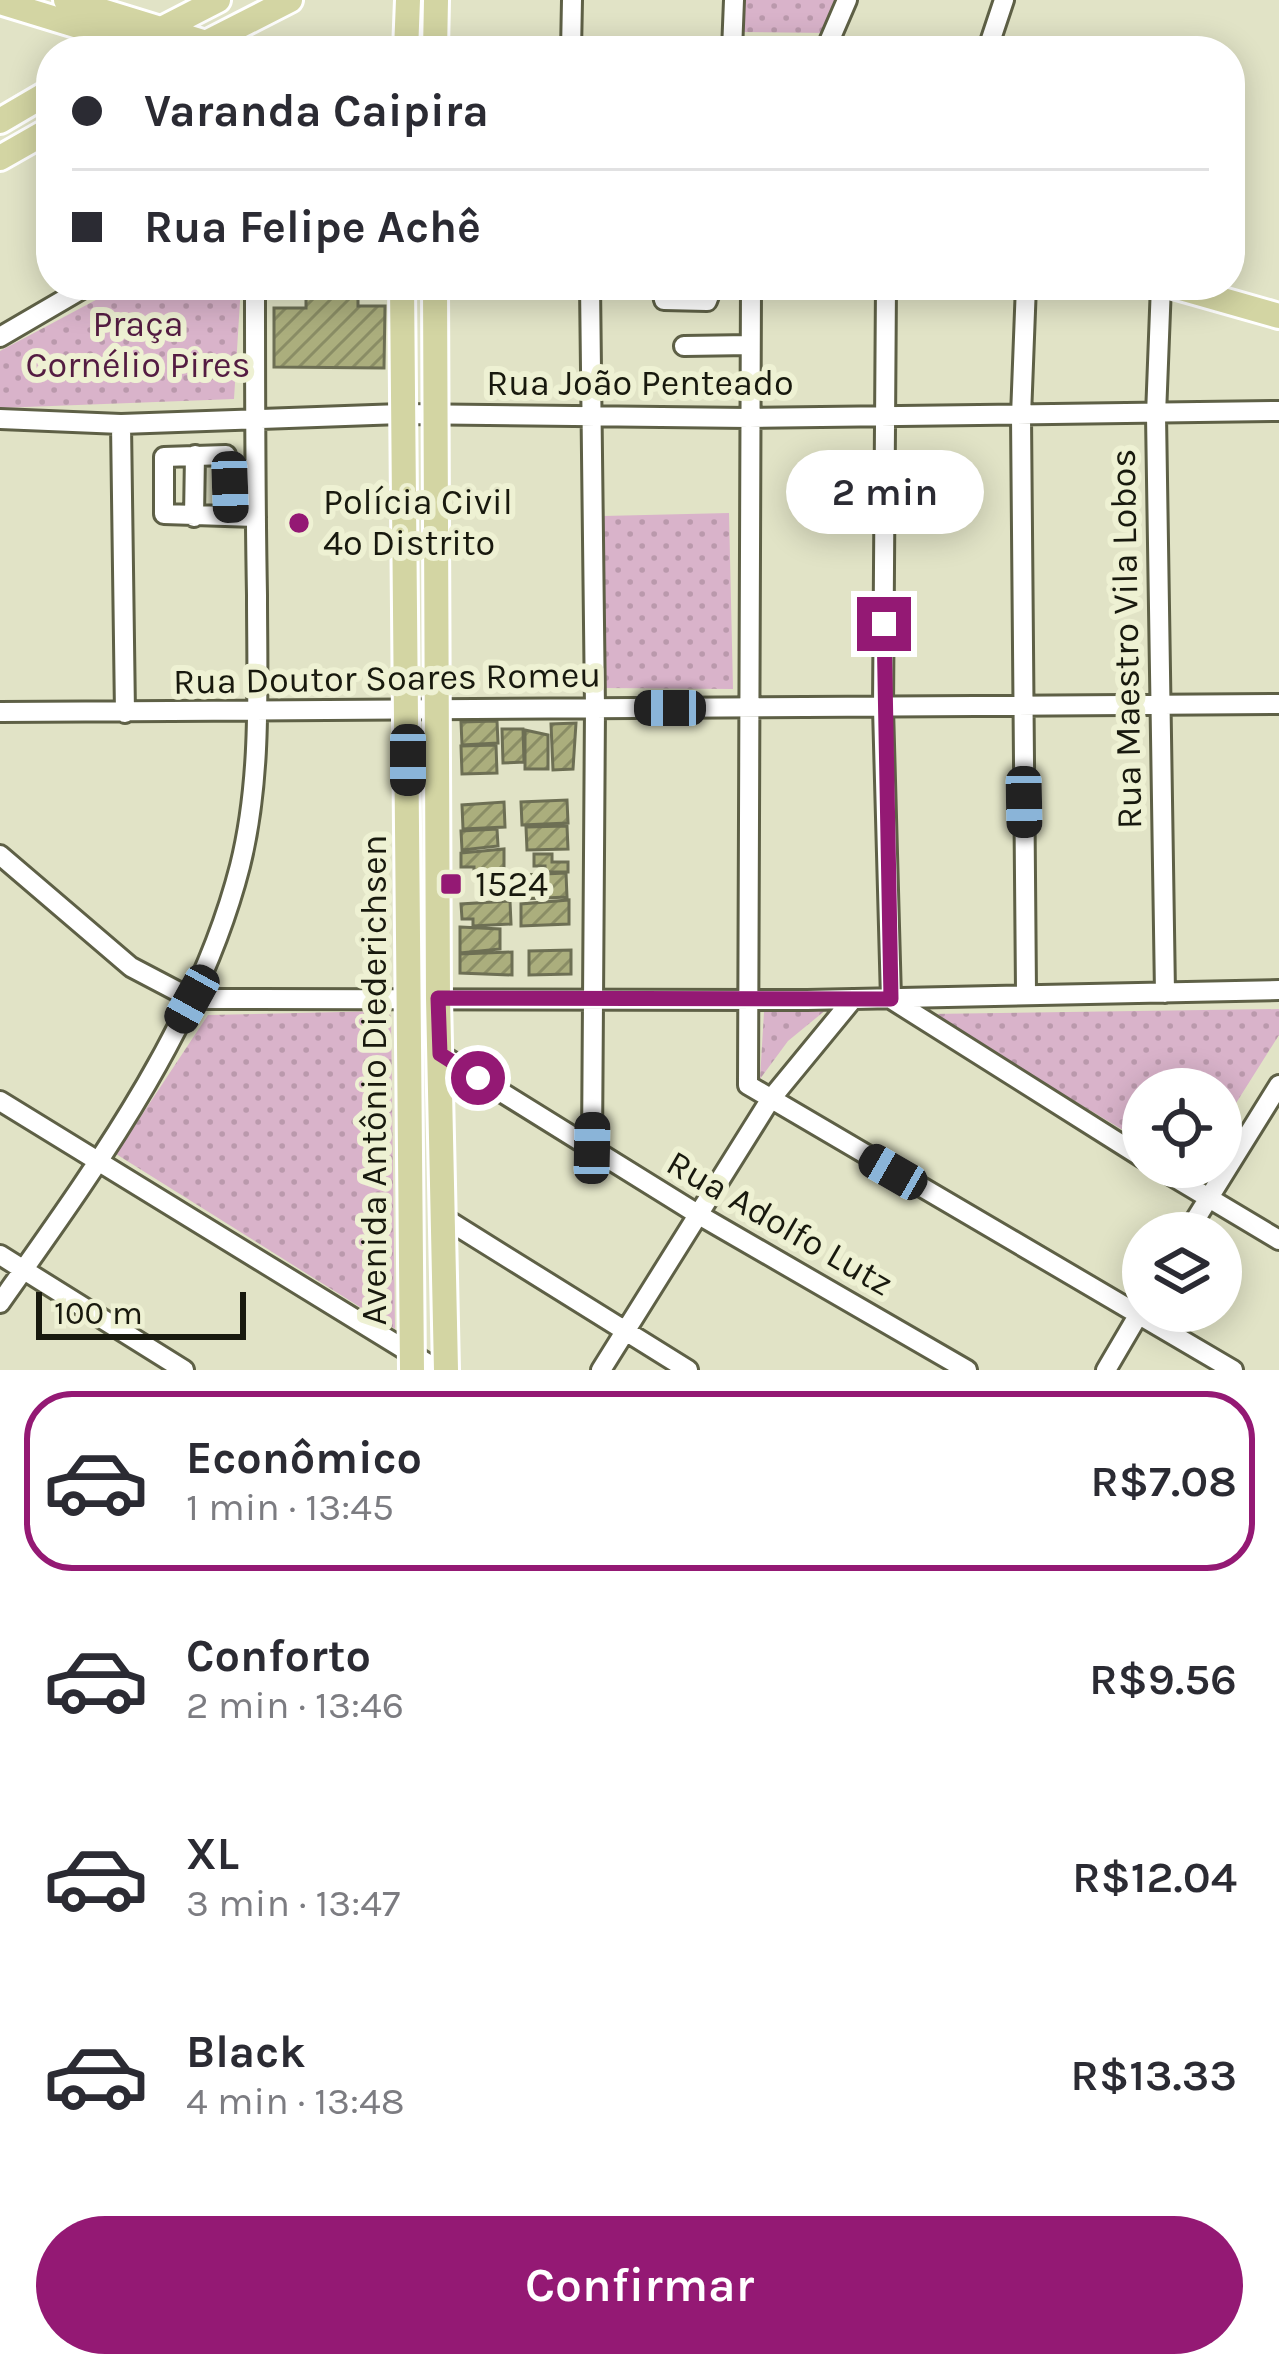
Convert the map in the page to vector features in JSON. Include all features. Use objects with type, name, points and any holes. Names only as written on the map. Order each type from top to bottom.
[{"type":"main road","points":[[165,36],[218,0]]},
{"type":"main road","points":[[219,36],[290,0]]},
{"type":"main road","points":[[407,36],[408,0]]},
{"type":"main road","points":[[435,36],[436,0]]},
{"type":"main road","points":[[0,2],[95,36]]},
{"type":"main road","points":[[81,2],[151,36]]},
{"type":"main road","points":[[0,121],[36,100]]},
{"type":"main road","points":[[0,158],[36,138]]},
{"type":"main road","name":"Avenida Antônio Diederichsen","points":[[402,300],[412,1362]]},
{"type":"main road","name":"Avenida Antônio Diederichsen","points":[[436,300],[442,1370]]},
{"type":"main road","points":[[1221,300],[1279,316]]},
{"type":"street","points":[[571,36],[572,0]]},
{"type":"street","points":[[733,36],[734,0]]},
{"type":"street","points":[[831,36],[847,0]]},
{"type":"street","points":[[992,36],[1004,0]]},
{"type":"street","points":[[0,337],[63,300]]},
{"type":"street","points":[[0,1303],[97,1160],[192,999],[240,866],[251,809],[258,714],[255,300]]},
{"type":"street","points":[[590,300],[595,708],[592,1148]]},
{"type":"street","points":[[664,300],[707,300]]},
{"type":"street","points":[[751,300],[748,1085],[1122,1300]]},
{"type":"street","points":[[886,300],[883,707],[891,999]]},
{"type":"street","points":[[1025,300],[1021,416],[1027,992]]},
{"type":"street","name":"Rua Maestro Vila Lobos","points":[[1165,300],[1156,415],[1165,993]]},
{"type":"street","points":[[684,346],[750,346]]},
{"type":"street","name":"Rua João Penteado","points":[[0,419],[121,424],[401,414],[749,418],[1279,411]]},
{"type":"street","points":[[121,424],[125,713]]},
{"type":"street","points":[[231,517],[229,458],[170,455],[161,462],[164,514],[194,517],[231,517],[256,517]]},
{"type":"street","points":[[194,455],[194,517]]},
{"type":"street","name":"Rua Doutor Soares Romeu","points":[[0,712],[258,714],[1279,704]]},
{"type":"street","points":[[0,855],[131,967],[192,999],[891,999],[1027,992],[1279,990]]},
{"type":"street","points":[[602,1370],[770,1100],[854,999]]},
{"type":"street","points":[[891,999],[1122,1145]]},
{"type":"street","name":"Rua Adolfo Lutz","points":[[440,1054],[699,1215],[967,1370]]},
{"type":"street","points":[[1199,1212],[1279,1085]]},
{"type":"street","points":[[0,1101],[412,1362],[442,1370]]},
{"type":"street","points":[[1193,1188],[1279,1240]]},
{"type":"street","points":[[442,1216],[688,1370]]},
{"type":"street","points":[[0,1255],[184,1370]]},
{"type":"street","points":[[1106,1370],[1129,1332]]},
{"type":"street","points":[[1174,1332],[1233,1370]]},
{"type":"green space","points":[[742,0],[844,0],[830,33],[742,32]]},
{"type":"green space","name":"Praça Cornélio Pires","points":[[96,300],[240,300],[234,399],[0,408],[0,351]]},
{"type":"green space","points":[[729,513],[733,689],[604,688],[603,516]]},
{"type":"green space","points":[[827,1009],[788,1041],[760,1079],[764,1012]]},
{"type":"green space","points":[[1279,1009],[1279,1035],[1242,1094],[1242,1068],[1122,1068],[1122,1129],[929,1014]]},
{"type":"green space","points":[[385,1011],[391,1016],[395,1329],[116,1154],[208,1015]]},
{"type":"building","points":[[306,300],[358,300],[358,306],[385,306],[384,368],[274,367],[274,308],[306,308]]},
{"type":"building","points":[[497,721],[498,743],[462,745],[461,722]]},
{"type":"building","points":[[576,723],[573,769],[553,770],[551,724]]},
{"type":"building","points":[[502,729],[523,729],[524,762],[503,763]]},
{"type":"building","points":[[525,730],[548,735],[548,769],[525,769]]},
{"type":"building","points":[[496,745],[497,773],[462,774],[461,746]]},
{"type":"building","points":[[567,800],[568,823],[522,825],[521,802]]},
{"type":"building","points":[[504,802],[505,827],[463,829],[462,805]]},
{"type":"building","points":[[567,826],[568,849],[527,850],[526,827]]},
{"type":"building","points":[[497,829],[498,846],[462,850],[461,831]]},
{"type":"building","points":[[504,849],[504,872],[474,874],[474,867],[461,867],[461,853]]},
{"type":"building","points":[[534,854],[552,854],[552,862],[568,862],[568,872],[545,872],[545,866],[534,866]]},
{"type":"building","points":[[566,873],[567,897],[522,899],[521,875]]},
{"type":"building","points":[[569,900],[569,924],[521,926],[521,904]]},
{"type":"building","points":[[510,901],[511,924],[473,926],[473,919],[462,919],[461,904]]},
{"type":"building","points":[[460,927],[500,929],[500,949],[460,953]]},
{"type":"building","points":[[571,950],[571,974],[529,975],[529,951]]},
{"type":"building","points":[[512,952],[512,975],[460,973],[460,954]]},
{"type":"place","name":"Polícia Civil 4º Distrito","points":[[299,523]]},
{"type":"place","name":"1524","points":[[451,884]]},
{"type":"route","points":[[478,1078],[440,1054],[438,998],[891,999],[884,624]]}]
